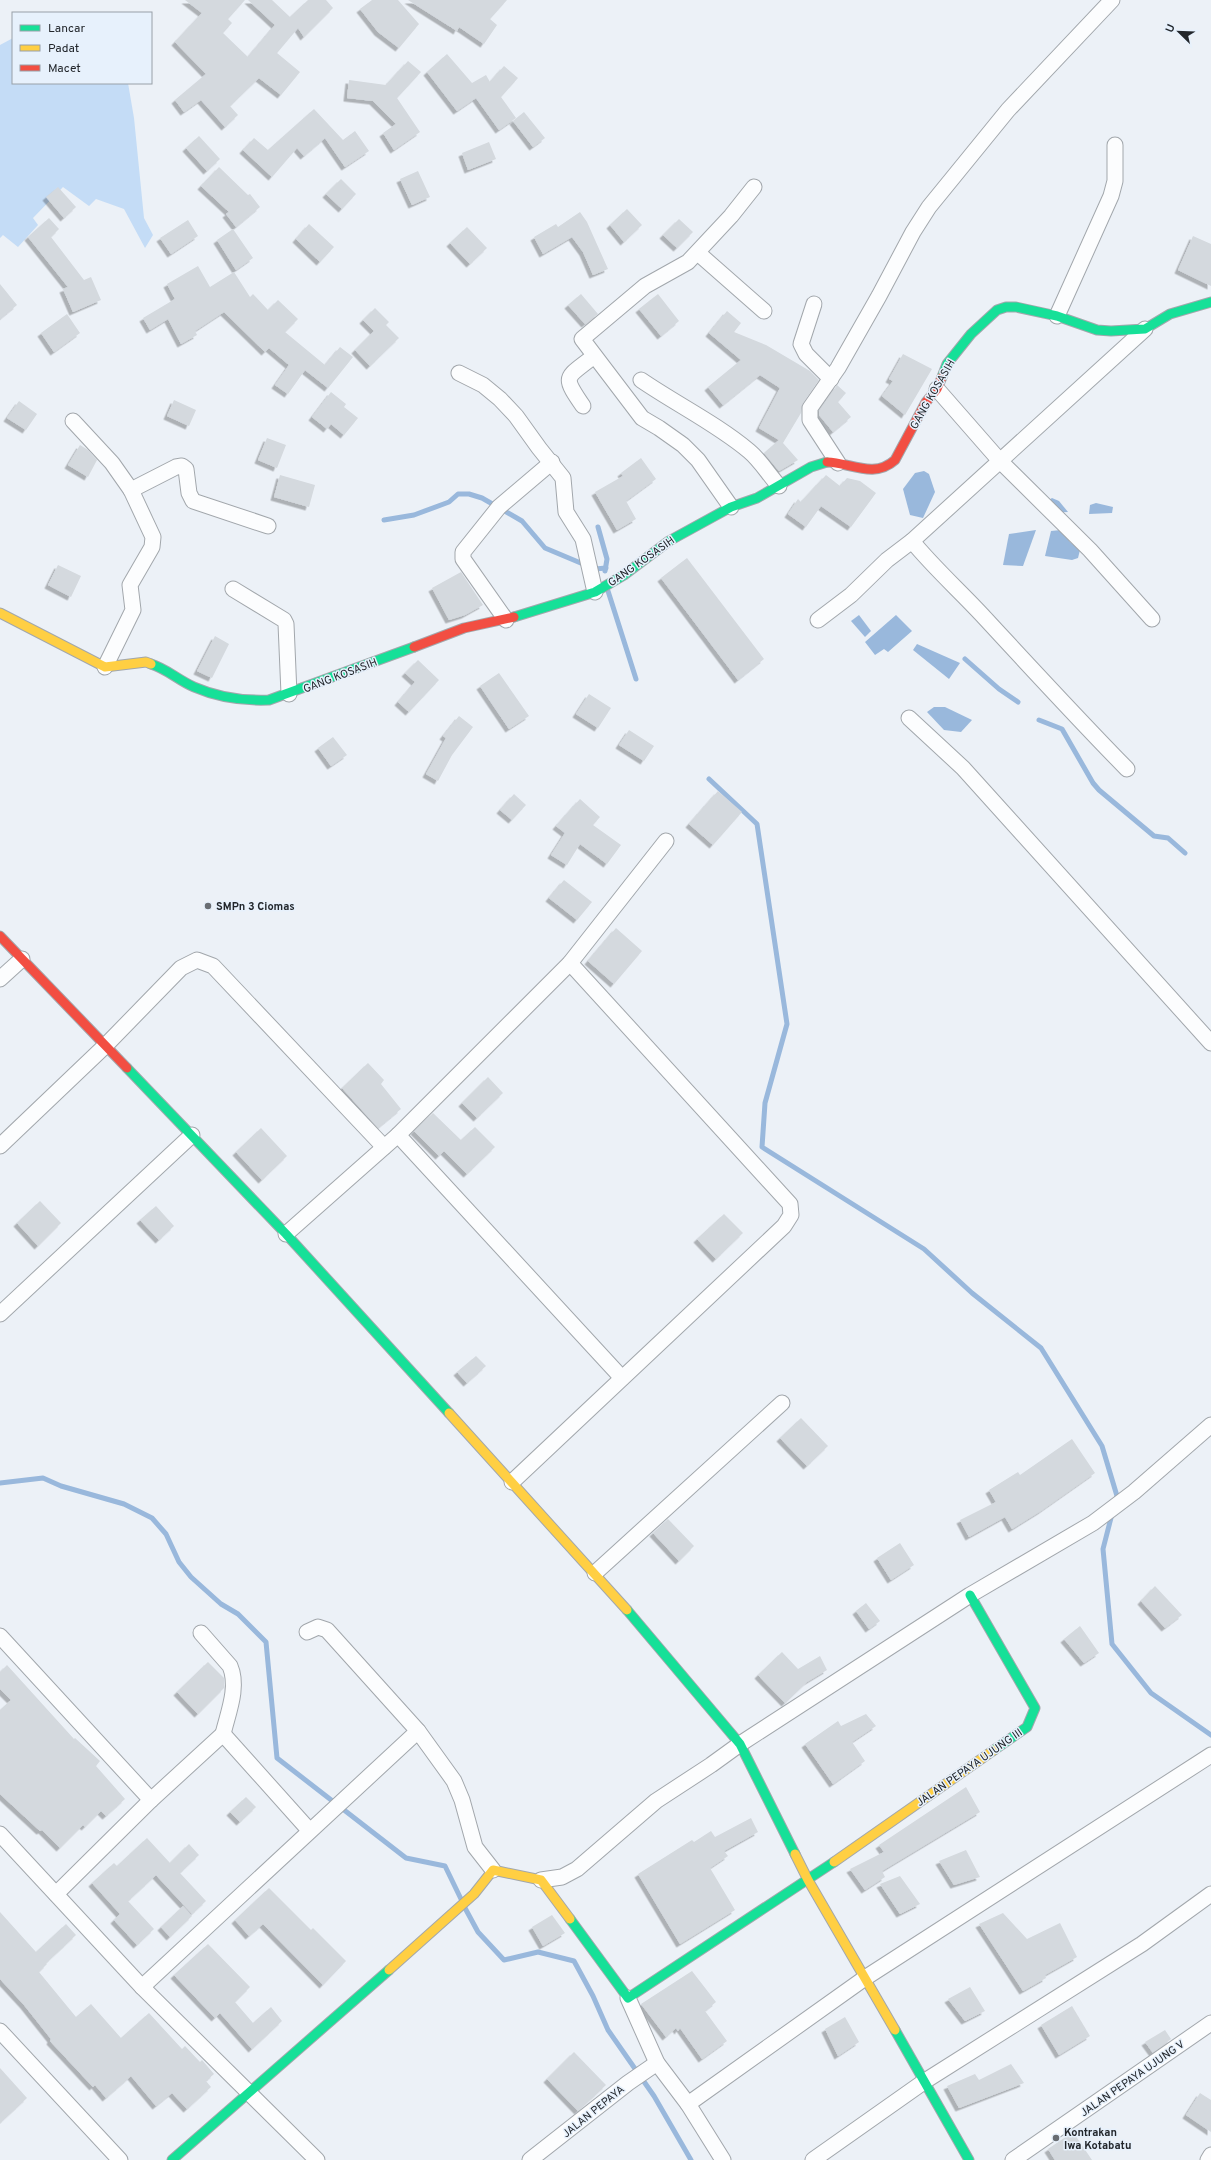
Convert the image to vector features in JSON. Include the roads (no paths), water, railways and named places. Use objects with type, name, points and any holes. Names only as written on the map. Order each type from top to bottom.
[{"type":"street","points":[[838,463],[810,420],[810,408],[876,302],[913,232],[929,207],[1008,110],[1112,0]]},
{"type":"street","points":[[1057,316],[1111,196],[1115,181],[1115,145]]},
{"type":"street","points":[[731,507],[698,460],[683,445],[642,418],[582,339],[645,286],[684,265],[698,253],[754,187]]},
{"type":"street","points":[[698,253],[764,311]]},
{"type":"street","name":"GANG KOSASIH","points":[[105,667],[146,662],[164,668],[193,688],[211,694],[243,700],[269,700],[289,694],[452,632],[506,620],[543,608],[555,606],[624,575],[669,541],[731,507],[779,486],[823,462],[838,463],[857,468],[879,469],[888,466],[895,460],[926,402],[937,389],[947,364],[971,334],[997,310],[1006,307],[1016,307],[1057,316],[1097,330],[1111,331],[1145,329],[1170,314],[1211,302]]},
{"type":"street","points":[[814,304],[801,344],[806,354],[830,378]]},
{"type":"street","points":[[818,620],[851,595],[887,560],[912,541],[1145,329]]},
{"type":"street","points":[[583,406],[569,386],[568,381],[570,376],[594,356]]},
{"type":"street","points":[[458,373],[483,385],[500,399],[516,416],[563,478],[566,512],[583,539],[594,589]]},
{"type":"street","points":[[641,380],[741,445],[750,452],[779,486]]},
{"type":"street","points":[[937,389],[1000,461],[1090,550],[1152,619]]},
{"type":"street","points":[[0,613],[105,667],[132,610],[130,585],[152,547],[153,537],[131,490],[112,462],[73,420]]},
{"type":"street","points":[[506,620],[463,559],[463,552],[476,533],[499,507],[552,462]]},
{"type":"street","points":[[131,490],[176,466],[182,466],[186,469],[189,493],[194,501],[268,526]]},
{"type":"street","points":[[912,541],[934,567],[982,616],[1057,698],[1127,769]]},
{"type":"street","points":[[233,588],[284,620],[286,624],[289,694]]},
{"type":"street","points":[[909,718],[963,768],[1211,1043]]},
{"type":"street","points":[[286,1234],[398,1135],[570,963],[666,841]]},
{"type":"street","points":[[0,936],[286,1234],[595,1573],[740,1744],[808,1880],[925,2081],[969,2160]]},
{"type":"street","points":[[0,979],[22,959]]},
{"type":"street","points":[[0,1146],[106,1045],[181,968],[197,960],[213,966],[384,1147]]},
{"type":"street","points":[[512,1482],[784,1226],[791,1215],[790,1204],[570,963]]},
{"type":"street","points":[[0,1314],[192,1135]]},
{"type":"street","points":[[398,1135],[622,1378]]},
{"type":"street","points":[[595,1573],[782,1403]]},
{"type":"street","points":[[307,1632],[318,1627],[327,1630],[418,1732],[454,1781],[462,1800],[475,1847],[493,1870],[542,1880],[562,1876],[577,1869],[656,1801],[740,1744],[970,1596],[1094,1523],[1134,1492],[1211,1425]]},
{"type":"street","name":"JALAN PEPAYA UJUNG III","points":[[628,1998],[808,1880],[1030,1723],[1035,1708],[970,1596]]},
{"type":"street","points":[[56,1894],[151,1800],[223,1734],[233,1688],[233,1673],[230,1666],[201,1633]]},
{"type":"street","points":[[0,1636],[151,1800]]},
{"type":"street","points":[[142,1987],[309,1830],[418,1732]]},
{"type":"street","points":[[223,1734],[309,1830]]},
{"type":"street","points":[[688,2104],[865,1978],[1207,1757]]},
{"type":"street","points":[[0,1834],[142,1987],[248,2093],[318,2160]]},
{"type":"street","points":[[172,2160],[390,1970],[452,1912],[474,1894],[493,1870]]},
{"type":"street","points":[[542,1880],[628,1998],[652,2066],[688,2104],[723,2160]]},
{"type":"street","points":[[813,2160],[925,2081],[1142,1944],[1211,1894]]},
{"type":"street","name":"JALAN PEPAYA UJUNG V","points":[[1013,2160],[1211,2023]]},
{"type":"street","points":[[0,2032],[120,2160]]},
{"type":"street","name":"JALAN PEPAYA","points":[[530,2160],[547,2155],[628,2083],[652,2066]]},
{"type":"street","points":[[1208,2160],[1211,2155]]},
{"type":"waterway","points":[[384,520],[414,515],[449,502],[458,494],[469,494],[482,498],[522,521],[545,548],[595,569],[606,568]]},
{"type":"waterway","points":[[598,527],[607,559],[605,571]]},
{"type":"waterway","points":[[608,591],[636,679]]},
{"type":"waterway","points":[[965,659],[999,689],[1018,702]]},
{"type":"waterway","points":[[1039,720],[1062,729],[1093,783],[1099,790],[1154,836],[1168,838],[1185,853]]},
{"type":"waterway","points":[[709,779],[757,824],[787,1024],[765,1103],[762,1147],[924,1249],[972,1293],[1041,1348],[1102,1446],[1117,1496],[1115,1502]]},
{"type":"waterway","points":[[0,1483],[43,1478],[61,1486],[124,1504],[152,1518],[166,1534],[179,1562],[191,1577],[221,1604],[238,1614],[266,1642],[277,1758],[406,1858],[445,1866],[461,1899]]},
{"type":"waterway","points":[[1112,1514],[1103,1549],[1112,1644],[1151,1693],[1211,1735]]},
{"type":"waterway","points":[[465,1908],[478,1932],[504,1960],[538,1952],[574,1961],[593,1996],[608,2030],[654,2096],[691,2160]]},
{"type":"place","name":"SMPn 3 Ciomas","points":[[208,906]]},
{"type":"place","name":"Kontrakan Iwa Kotabatu","points":[[1056,2138]]}]
